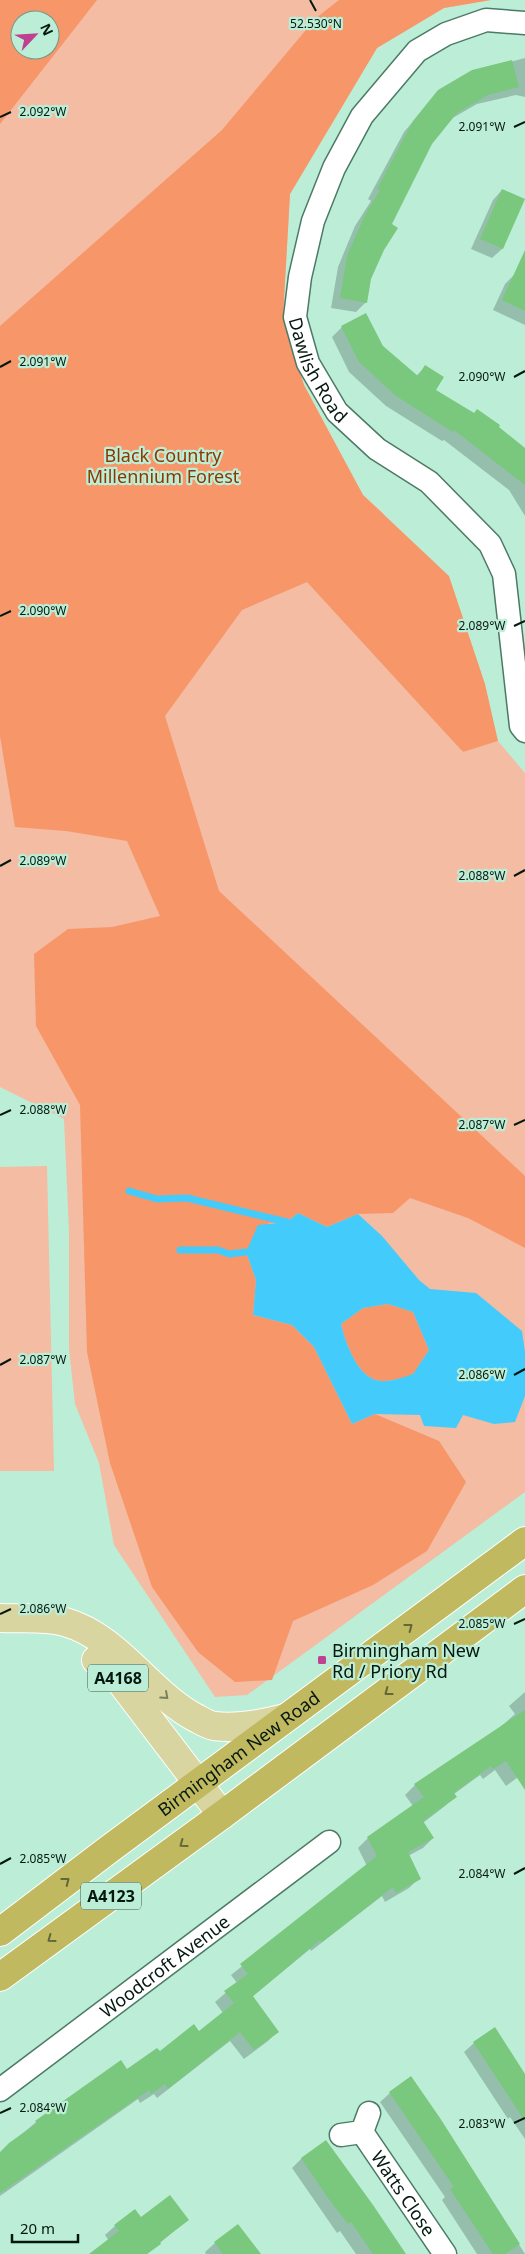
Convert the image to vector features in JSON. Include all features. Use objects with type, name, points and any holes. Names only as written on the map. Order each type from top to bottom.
[{"type":"highway","name":"Birmingham New Road","points":[[0,1932],[525,1541]]},
{"type":"highway","name":"A4123","points":[[0,1977],[222,1815],[525,1589]]},
{"type":"main road","name":"A4168","points":[[1,1618],[49,1619],[66,1622],[92,1635],[121,1656],[178,1708],[212,1726],[249,1727],[285,1718]]},
{"type":"main road","name":"A4168","points":[[1,1618],[75,1644],[114,1673],[222,1815]]},
{"type":"street","name":"Dawlish Road","points":[[525,23],[486,20],[446,34],[417,51],[362,116],[334,168],[313,221],[300,277],[295,317],[308,363],[337,412],[377,449],[429,482],[490,544],[504,574],[521,726],[525,731]]},
{"type":"street","name":"Woodcroft Avenue","points":[[0,2090],[329,1842]]},
{"type":"street","name":"Watts Close","points":[[357,2127],[444,2254]]},
{"type":"green space","name":"Black Country Millennium Forest","points":[[0,0],[491,0],[444,8],[377,48],[290,194],[283,317],[304,385],[363,495],[383,513],[462,752],[498,741],[525,773],[525,1492],[247,1695],[215,1697],[114,1545],[99,1463],[75,1404],[69,1349],[69,1232],[64,1119],[0,1087]]},
{"type":"green space","points":[[0,0],[97,0],[60,47],[60,10],[10,10],[10,60],[50,60],[0,124]]},
{"type":"green space","name":"Black Country Millennium Forest","points":[[339,0],[491,0],[444,8],[377,48],[290,194],[283,317],[304,385],[363,495],[449,576],[485,684],[498,741],[463,752],[307,582],[242,610],[165,716],[219,891],[525,1176],[525,1248],[468,1218],[410,1198],[393,1213],[358,1214],[327,1227],[298,1213],[287,1222],[269,1223],[246,1252],[256,1280],[253,1315],[292,1325],[314,1347],[352,1424],[375,1414],[439,1441],[466,1482],[427,1551],[373,1585],[293,1621],[272,1680],[235,1682],[198,1652],[152,1587],[110,1463],[87,1352],[80,1105],[36,1026],[34,954],[68,929],[112,927],[160,916],[127,841],[66,831],[15,827],[0,736],[0,326],[222,130],[316,18]]},
{"type":"green space","points":[[47,1166],[54,1471],[0,1471],[0,1167]]},
{"type":"green space","points":[[388,1304],[413,1312],[429,1350],[413,1375],[386,1381],[377,1380],[361,1370],[350,1352],[341,1324],[363,1308]]},
{"type":"water","points":[[298,1213],[327,1227],[358,1214],[382,1236],[419,1280],[430,1289],[476,1293],[522,1331],[525,1352],[525,1396],[515,1422],[494,1424],[463,1415],[456,1428],[424,1426],[420,1415],[375,1414],[352,1424],[314,1347],[292,1325],[253,1315],[256,1280],[246,1252],[258,1225],[287,1222]],"holes":[[[388,1304],[413,1312],[429,1350],[413,1374],[386,1381],[368,1376],[361,1370],[350,1352],[341,1324],[363,1308]]]},
{"type":"building","points":[[512,60],[519,87],[488,95],[457,113],[432,144],[392,224],[398,228],[384,250],[371,279],[367,303],[340,298],[347,256],[365,215],[380,190],[377,189],[413,121],[438,90],[472,70]]},
{"type":"building","points":[[502,189],[525,199],[503,249],[480,239]]},
{"type":"building","points":[[525,250],[525,311],[502,300]]},
{"type":"building","points":[[366,313],[383,346],[418,376],[425,365],[444,377],[436,390],[474,413],[477,409],[500,425],[499,427],[525,448],[525,485],[454,430],[453,432],[396,396],[359,362],[341,326]]},
{"type":"building","points":[[525,1710],[525,1790],[506,1761],[493,1769],[491,1766],[454,1793],[457,1797],[423,1821],[434,1838],[408,1852],[421,1879],[396,1893],[393,1887],[322,1942],[320,1940],[253,1996],[279,2032],[254,2050],[240,2032],[168,2089],[165,2084],[151,2094],[149,2090],[0,2193],[0,2152],[9,2143],[37,2123],[35,2121],[121,2060],[127,2069],[157,2048],[160,2051],[194,2024],[199,2031],[234,2003],[224,1991],[248,1974],[240,1964],[377,1856],[367,1837],[424,1797],[414,1784]]},
{"type":"building","points":[[495,2027],[525,2074],[525,2121],[473,2042]]},
{"type":"building","points":[[411,2076],[520,2244],[505,2254],[493,2254],[450,2189],[454,2187],[389,2092]]},
{"type":"building","points":[[326,2140],[406,2254],[373,2254],[351,2222],[348,2224],[328,2198],[301,2158]]},
{"type":"building","points":[[170,2195],[189,2220],[160,2242],[161,2244],[147,2254],[89,2254],[119,2231],[114,2225],[135,2209],[141,2217]]},
{"type":"building","points":[[238,2224],[261,2254],[223,2254],[214,2242]]},
{"type":"waterway","points":[[129,1191],[157,1199],[187,1198],[287,1222]]},
{"type":"waterway","points":[[180,1250],[218,1250],[229,1254],[246,1252]]},
{"type":"place","name":"Birmingham New Rd / Priory Rd","points":[[322,1660]]}]
